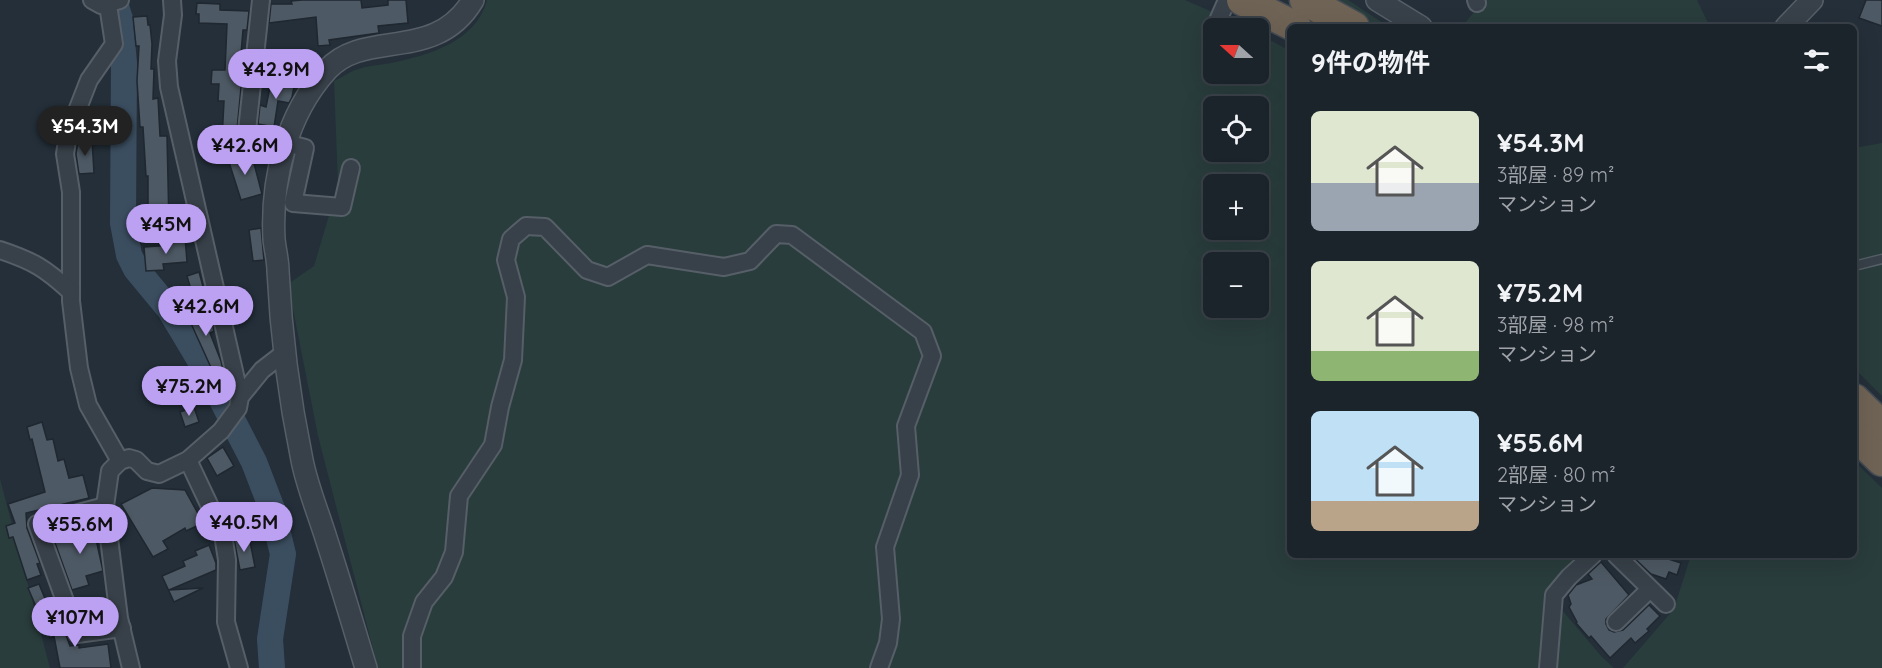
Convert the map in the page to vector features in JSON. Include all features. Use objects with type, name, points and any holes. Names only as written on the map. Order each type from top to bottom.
[{"type":"highway","points":[[1242,0],[1290,24]]},
{"type":"highway","points":[[1305,0],[1349,24]]},
{"type":"highway","points":[[1857,402],[1882,426]]},
{"type":"highway","points":[[1857,437],[1882,461]]},
{"type":"street","points":[[131,668],[122,628],[105,506],[111,471],[120,461],[129,458],[136,460],[147,471],[159,474],[188,460],[221,431],[238,408],[240,397],[169,87],[167,61],[173,15],[172,0]]},
{"type":"street","points":[[246,140],[261,0]]},
{"type":"street","points":[[366,668],[302,462],[284,353],[274,239],[276,181],[286,143],[302,106],[328,69],[357,52],[428,38],[464,15],[473,0]]},
{"type":"street","points":[[1219,18],[1227,0]]},
{"type":"street","points":[[1377,0],[1416,24]]},
{"type":"street","points":[[1789,24],[1812,0]]},
{"type":"street","points":[[107,2],[114,44],[89,80],[68,134],[65,154],[71,192],[71,292],[79,368],[88,405],[120,461]]},
{"type":"street","points":[[286,143],[305,148],[293,203],[342,207],[351,168]]},
{"type":"street","points":[[412,668],[412,636],[421,610],[424,602],[444,577],[454,552],[459,496],[493,445],[500,407],[513,360],[516,297],[506,260],[512,239],[526,226],[545,227],[587,270],[608,277],[647,255],[724,267],[733,265],[750,261],[776,234],[792,235],[923,332],[932,356],[906,426],[910,475],[885,547],[891,619],[888,643],[879,668]]},
{"type":"street","points":[[0,250],[31,260],[71,292]]},
{"type":"street","points":[[240,397],[262,370],[284,353]]},
{"type":"street","points":[[188,460],[223,534],[227,560],[226,621],[239,668]]},
{"type":"street","points":[[105,506],[37,524],[77,634],[122,628]]},
{"type":"street","points":[[1548,668],[1554,595],[1590,558]]},
{"type":"street","points":[[1619,558],[1666,604]]},
{"type":"street","points":[[1616,622],[1650,589]]},
{"type":"lane","points":[[1857,265],[1882,259]]},
{"type":"green space","points":[[487,0],[1185,0],[1226,18],[1203,18],[1203,84],[1269,84],[1269,39],[1287,49],[1287,558],[1581,558],[1550,596],[1614,668],[378,668],[318,436],[288,284],[314,266],[338,185],[334,81],[352,71],[406,60],[435,51],[462,36],[473,26]]},
{"type":"green space","points":[[1327,0],[1348,0],[1384,24],[1369,24]]},
{"type":"green space","points":[[1484,0],[1697,0],[1709,24],[1464,24]]},
{"type":"green space","points":[[1882,143],[1882,396],[1857,371],[1857,147]]},
{"type":"green space","points":[[1857,464],[1882,488],[1882,668],[1623,668],[1674,609],[1690,558],[1857,558]]},
{"type":"green space","points":[[0,479],[50,668],[0,668]]},
{"type":"building","points":[[361,0],[362,8],[388,5],[388,0],[406,0],[408,23],[378,26],[379,33],[329,40],[330,45],[318,46],[316,17],[269,23],[271,4],[292,4],[291,1]]},
{"type":"building","points":[[1866,0],[1882,0],[1882,26],[1859,18]]},
{"type":"building","points":[[197,3],[220,4],[220,10],[249,11],[247,30],[243,30],[239,77],[242,77],[236,140],[222,139],[224,101],[218,101],[219,84],[211,84],[212,70],[225,70],[227,24],[199,23],[199,14],[196,14]]},
{"type":"building","points":[[147,16],[152,44],[151,69],[154,69],[153,99],[158,98],[160,136],[167,136],[169,224],[148,224],[148,176],[146,176],[143,127],[140,127],[137,81],[139,46],[136,46],[133,17]]},
{"type":"building","points":[[272,77],[295,82],[289,103],[278,101],[274,127],[258,124],[260,105],[266,107]]},
{"type":"building","points":[[92,140],[94,173],[79,174],[76,154],[78,141]]},
{"type":"building","points":[[251,152],[262,194],[241,200],[228,159]]},
{"type":"building","points":[[261,228],[264,260],[253,261],[249,230]]},
{"type":"building","points":[[185,237],[187,262],[163,264],[164,270],[146,271],[144,247],[171,245],[171,238]]},
{"type":"building","points":[[199,272],[204,290],[192,293],[187,276]]},
{"type":"building","points":[[200,301],[212,322],[214,331],[210,333],[221,361],[225,380],[218,383],[184,308]]},
{"type":"building","points":[[194,407],[199,422],[185,427],[180,412]]},
{"type":"building","points":[[42,422],[47,440],[53,439],[58,461],[64,459],[69,478],[83,475],[89,498],[26,513],[27,528],[40,563],[37,564],[41,575],[27,580],[13,537],[9,538],[6,526],[15,523],[8,504],[45,492],[27,427]]},
{"type":"building","points":[[223,447],[234,466],[217,476],[207,458]]},
{"type":"building","points":[[152,488],[185,490],[201,519],[198,521],[199,525],[186,531],[185,528],[163,541],[168,549],[153,557],[121,504]]},
{"type":"building","points":[[92,521],[103,571],[86,576],[89,585],[72,590],[54,540],[78,532],[76,525]]},
{"type":"building","points":[[249,536],[255,567],[240,570],[234,539]]},
{"type":"building","points":[[209,545],[216,563],[216,570],[169,590],[203,588],[174,602],[162,576],[185,566],[183,561],[197,555],[195,551]]},
{"type":"building","points":[[1634,558],[1665,558],[1681,563],[1677,575],[1669,572],[1666,579],[1651,574]]},
{"type":"building","points":[[1601,562],[1629,595],[1606,619],[1609,630],[1614,632],[1623,630],[1649,605],[1660,616],[1647,629],[1649,631],[1635,643],[1631,638],[1610,658],[1576,623],[1569,607],[1571,604],[1568,595],[1576,585],[1592,579],[1588,574]]},
{"type":"building","points":[[39,584],[48,606],[38,611],[28,588]]},
{"type":"building","points":[[57,610],[70,646],[79,645],[79,648],[108,644],[111,668],[60,668],[54,636],[50,638],[42,615]]},
{"type":"waterway","points":[[114,0],[120,19],[124,63],[123,223],[129,255],[136,269],[170,310],[210,377],[254,462],[272,509],[283,554],[270,639],[272,668]]}]
